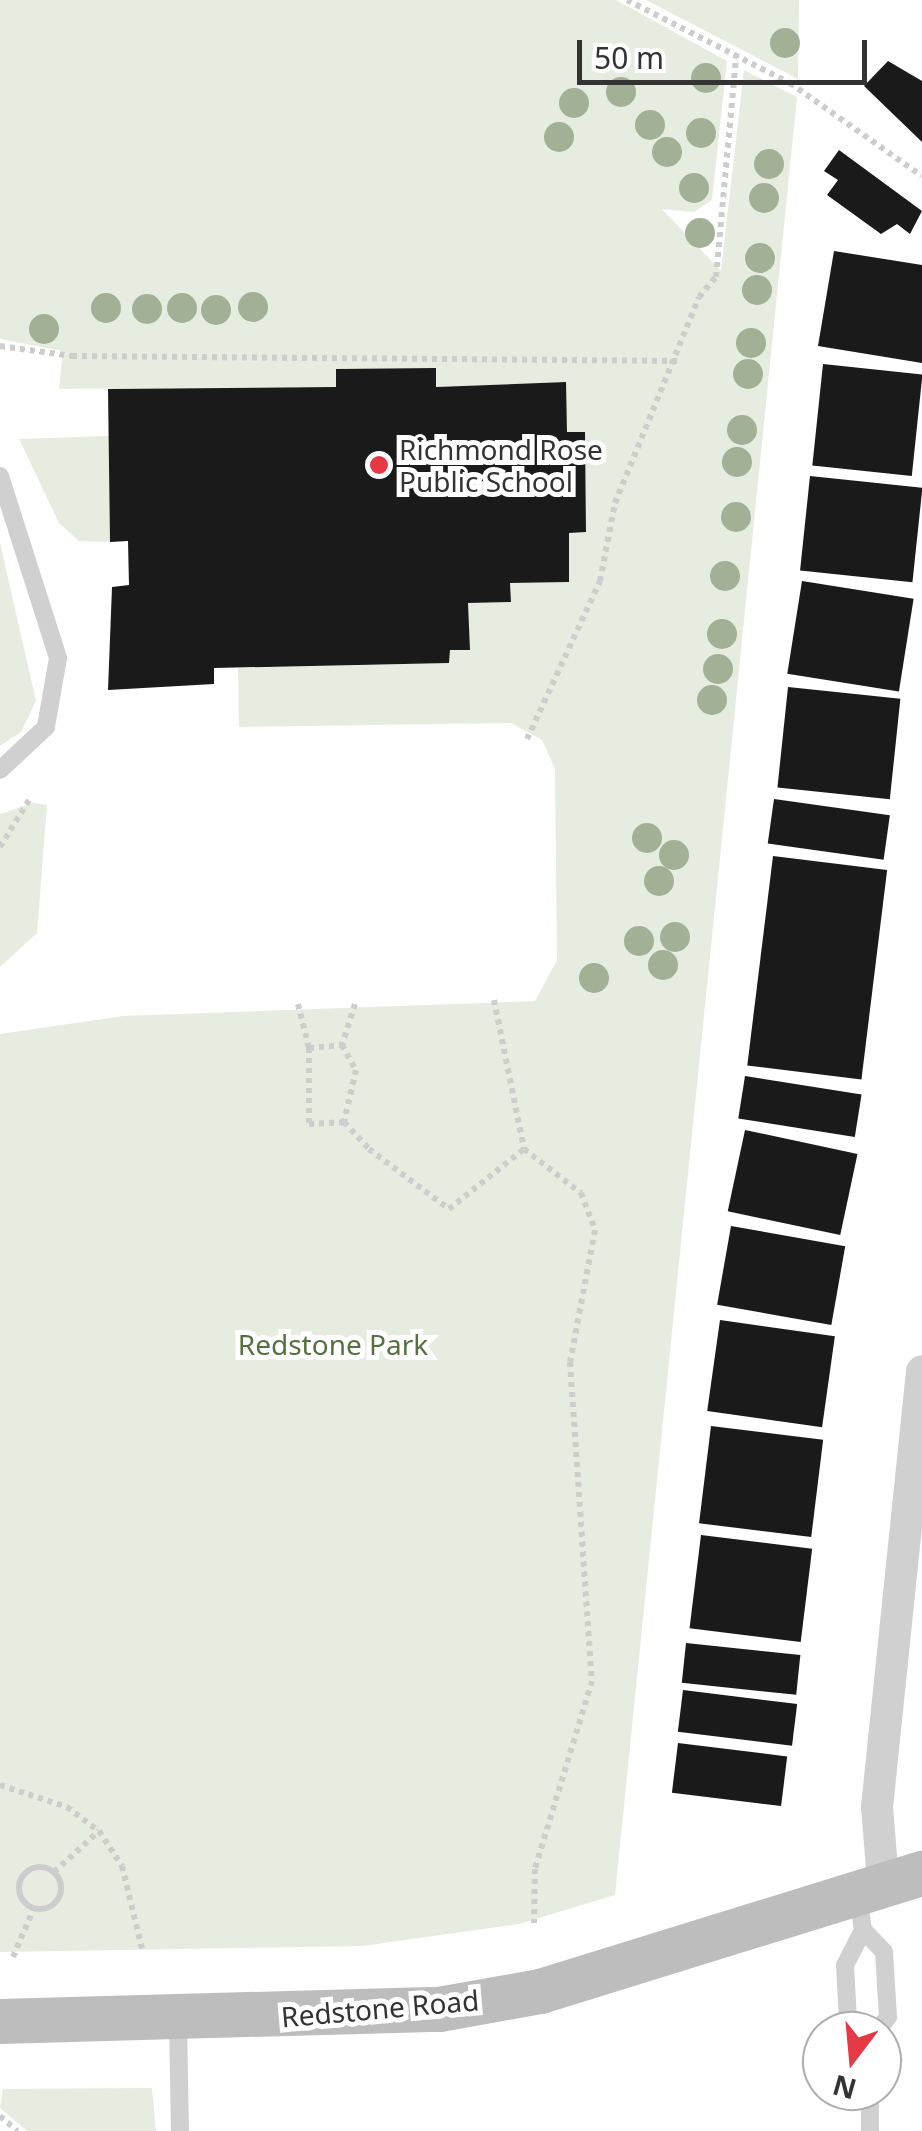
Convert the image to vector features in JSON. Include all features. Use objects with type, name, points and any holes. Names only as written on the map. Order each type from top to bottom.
[{"type":"street","points":[[881,1893],[877,1807],[922,1371]]},
{"type":"street","name":"Redstone Road","points":[[0,2022],[439,2009],[540,1990],[881,1893]]},
{"type":"lane","points":[[0,476],[58,658],[46,727],[0,770]]},
{"type":"lane","points":[[848,2011],[845,1965],[881,1893]]},
{"type":"lane","points":[[881,1893],[888,2011]]},
{"type":"lane","points":[[178,2019],[180,2131]]},
{"type":"path","points":[[628,0],[736,56],[922,176]]},
{"type":"path","points":[[527,738],[600,581],[615,503],[680,361],[699,297],[716,277],[736,56]]},
{"type":"path","points":[[0,346],[72,356],[680,361]]},
{"type":"path","points":[[0,847],[31,797]]},
{"type":"path","points":[[494,1000],[524,1149],[581,1193],[595,1230],[570,1362],[592,1682],[535,1869],[534,1923]]},
{"type":"path","points":[[298,1004],[308,1048],[309,1124],[344,1122],[450,1208],[524,1149]]},
{"type":"path","points":[[344,1122],[356,1070],[342,1045],[354,1004]]},
{"type":"path","points":[[308,1048],[342,1045]]},
{"type":"path","points":[[0,1785],[67,1807],[98,1831],[122,1866],[143,1953]]},
{"type":"path","points":[[34,1908],[21,1896],[23,1876],[54,1872],[98,1831]]},
{"type":"path","points":[[13,1957],[34,1908],[60,1897],[54,1872]]},
{"type":"path","points":[[0,2116],[17,2131]]},
{"type":"green space","name":"Redstone Park","points":[[0,0],[616,0],[727,61],[712,200],[694,212],[662,209],[721,271],[744,70],[797,97],[615,1895],[519,1924],[362,1946],[0,1952],[0,1034],[123,1016],[535,1001],[557,960],[555,769],[542,740],[511,723],[239,727],[238,668],[449,663],[450,650],[470,650],[468,603],[511,602],[510,583],[569,582],[569,533],[586,532],[585,433],[567,432],[565,382],[436,387],[435,368],[337,369],[336,387],[59,389],[63,351],[0,339]]},
{"type":"green space","points":[[646,0],[799,0],[798,79]]},
{"type":"green space","points":[[109,436],[110,542],[79,541],[59,523],[19,439]]},
{"type":"green space","points":[[0,543],[36,701],[21,732],[0,746]]},
{"type":"green space","points":[[33,803],[47,805],[37,933],[0,967],[0,814]]},
{"type":"green space","points":[[152,2088],[156,2131],[27,2131],[0,2108],[3,2089]]},
{"type":"building","points":[[888,61],[922,81],[922,142],[864,86]]},
{"type":"building","points":[[839,150],[922,211],[910,234],[897,224],[881,234],[827,195],[838,180],[824,171]]},
{"type":"building","points":[[834,251],[922,265],[922,363],[818,346]]},
{"type":"building","points":[[823,364],[922,374],[912,476],[812,465]]},
{"type":"building","points":[[436,368],[436,387],[566,382],[567,432],[585,432],[586,532],[569,533],[569,582],[510,583],[511,602],[468,603],[470,650],[450,650],[449,663],[214,668],[214,684],[108,690],[112,587],[129,585],[128,541],[110,542],[108,389],[336,387],[336,369]]},
{"type":"building","points":[[810,476],[922,488],[912,582],[800,570]]},
{"type":"building","points":[[802,581],[914,599],[899,692],[787,674]]},
{"type":"building","points":[[788,687],[900,699],[890,799],[777,787]]},
{"type":"building","points":[[774,799],[890,815],[884,860],[768,844]]},
{"type":"building","points":[[773,856],[887,870],[861,1079],[747,1065]]},
{"type":"building","points":[[745,1076],[862,1094],[855,1137],[738,1118]]},
{"type":"building","points":[[745,1130],[857,1154],[840,1235],[728,1211]]},
{"type":"building","points":[[731,1226],[845,1246],[831,1325],[717,1305]]},
{"type":"building","points":[[720,1320],[835,1336],[822,1427],[707,1411]]},
{"type":"building","points":[[711,1426],[823,1440],[811,1537],[699,1523]]},
{"type":"building","points":[[701,1535],[812,1549],[801,1642],[690,1628]]},
{"type":"building","points":[[686,1643],[800,1655],[796,1695],[682,1683]]},
{"type":"building","points":[[683,1690],[797,1704],[792,1746],[678,1732]]},
{"type":"building","points":[[678,1743],[787,1756],[781,1806],[672,1793]]},
{"type":"place","name":"Richmond Rose Public School","points":[[379,465]]}]
